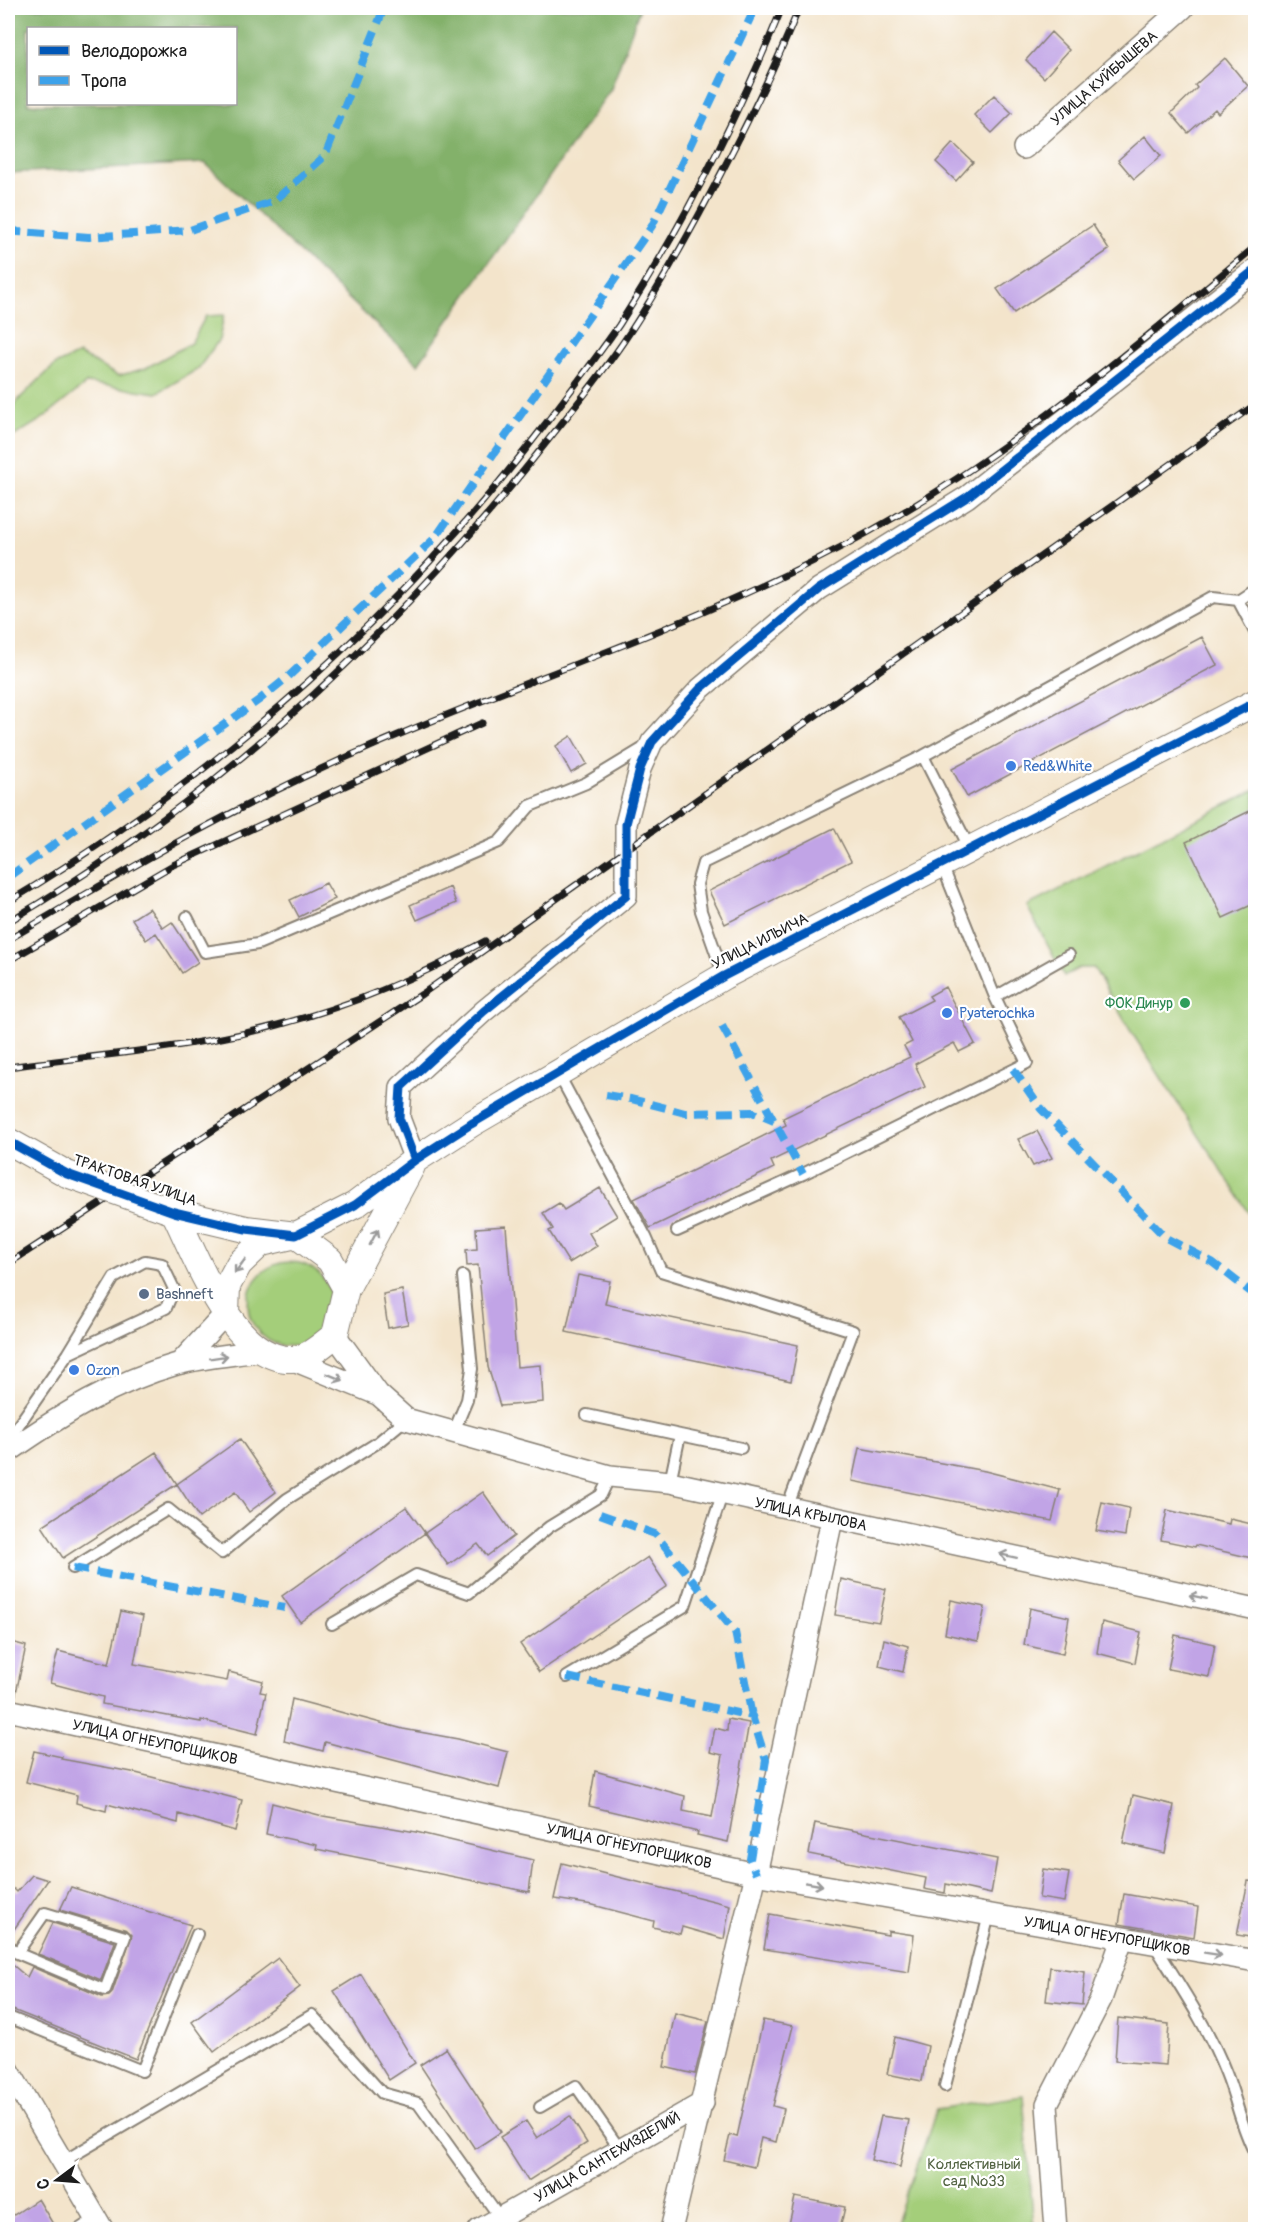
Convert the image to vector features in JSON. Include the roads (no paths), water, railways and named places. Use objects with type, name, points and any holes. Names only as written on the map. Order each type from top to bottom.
[{"type":"street","name":"УЛИЦА КУЙБЫШЕВА","points":[[1024,148],[1183,8]]},
{"type":"street","points":[[291,1359],[308,1355],[335,1335],[346,1289],[415,1160],[399,1118],[401,1086],[484,1011],[626,896],[626,824],[640,769],[652,742],[700,688],[819,589],[967,497],[1256,268]]},
{"type":"street","name":"УЛИЦА ИЛЬИЧА","points":[[296,1235],[355,1205],[415,1160],[724,976],[1256,702]]},
{"type":"street","name":"ТРАКТОВАЯ УЛИЦА","points":[[8,1141],[67,1174],[163,1208],[246,1229],[296,1235]]},
{"type":"street","name":"ТРАКТОВАЯ УЛИЦА","points":[[163,1208],[226,1313]]},
{"type":"street","points":[[258,1351],[237,1331],[226,1313],[227,1286],[239,1264],[261,1243],[296,1235],[330,1260],[346,1289]]},
{"type":"street","points":[[180,1363],[226,1313]]},
{"type":"street","points":[[335,1335],[378,1394]]},
{"type":"street","points":[[8,1452],[55,1419],[98,1394],[180,1363],[258,1351],[291,1359],[378,1394]]},
{"type":"street","name":"УЛИЦА КРЫЛОВА","points":[[378,1394],[406,1419],[610,1476],[670,1482],[832,1519],[1256,1609]]},
{"type":"street","points":[[671,2229],[756,1874],[832,1519]]},
{"type":"street","name":"УЛИЦА ОГНЕУПОРЩИКОВ","points":[[8,1710],[756,1874],[1256,1961]]},
{"type":"street","points":[[1056,2229],[1047,2104],[1101,1999],[1122,1938]]},
{"type":"street","points":[[8,2069],[100,2224]]},
{"type":"street","name":"УЛИЦА САНТЕХИЗДЕЛИЙ","points":[[479,2229],[501,2219],[619,2148],[703,2103]]},
{"type":"lane","points":[[724,976],[700,911],[697,884],[703,863],[923,756],[1213,597],[1238,600],[1256,588]]},
{"type":"lane","points":[[1238,600],[1256,634]]},
{"type":"lane","points":[[187,917],[205,951],[258,944],[499,842],[530,806],[586,783],[652,742]]},
{"type":"lane","points":[[923,756],[970,849]]},
{"type":"lane","points":[[677,1232],[802,1174],[1027,1062],[995,996],[942,864]]},
{"type":"lane","points":[[995,996],[1069,955]]},
{"type":"lane","points":[[559,1075],[646,1237],[661,1271],[853,1331],[787,1508]]},
{"type":"lane","points":[[8,1440],[68,1354],[114,1278],[145,1261],[162,1264],[174,1289],[166,1308],[68,1354]]},
{"type":"lane","points":[[454,1431],[467,1400],[471,1370],[463,1276]]},
{"type":"lane","points":[[586,1415],[741,1448]]},
{"type":"lane","points":[[73,1568],[168,1509],[222,1554],[287,1500],[377,1443],[406,1419]]},
{"type":"lane","points":[[670,1482],[680,1435]]},
{"type":"lane","points":[[332,1624],[417,1575],[470,1593],[549,1527],[601,1495],[610,1476]]},
{"type":"lane","points":[[567,1677],[685,1606],[722,1495]]},
{"type":"lane","points":[[8,1945],[17,1953],[105,1990],[125,1937],[45,1913],[17,1953]]},
{"type":"lane","points":[[945,2086],[988,1915]]},
{"type":"lane","points":[[8,2017],[142,2071],[197,1934]]},
{"type":"lane","points":[[1154,1944],[1204,2027],[1227,2073],[1245,2134],[1256,2155]]},
{"type":"lane","points":[[64,2161],[312,2015],[382,2093],[418,2103],[501,2219]]},
{"type":"lane","points":[[540,2107],[576,2086],[619,2148]]},
{"type":"lane","points":[[78,2229],[100,2224]]},
{"type":"railway","points":[[8,902],[85,854],[230,748],[364,629],[427,565],[486,497],[591,364],[643,287],[728,130],[782,8]]},
{"type":"railway","points":[[8,922],[86,873],[160,821],[232,765],[301,706],[367,644],[491,510],[597,379],[654,294],[740,137],[799,8]]},
{"type":"railway","points":[[8,940],[186,837],[323,768],[432,721],[684,620],[807,565],[867,533],[920,502],[1020,435],[1116,362],[1256,246]]},
{"type":"railway","points":[[8,1264],[422,994],[1256,404]]},
{"type":"railway","points":[[8,961],[173,865],[482,723]]},
{"type":"railway","points":[[8,1067],[177,1046],[278,1025],[332,1009],[385,989],[485,941]]},
{"type":"place","name":"Red&White","points":[[1011,766]]},
{"type":"place","name":"ФОК Динур","points":[[1185,1003]]},
{"type":"place","name":"Pyaterochka","points":[[947,1013]]},
{"type":"place","name":"Bashneft","points":[[144,1294]]},
{"type":"place","name":"Ozon","points":[[74,1370]]},
{"type":"park label","name":"Коллективный сад №33","points":[[974,2172]]}]
